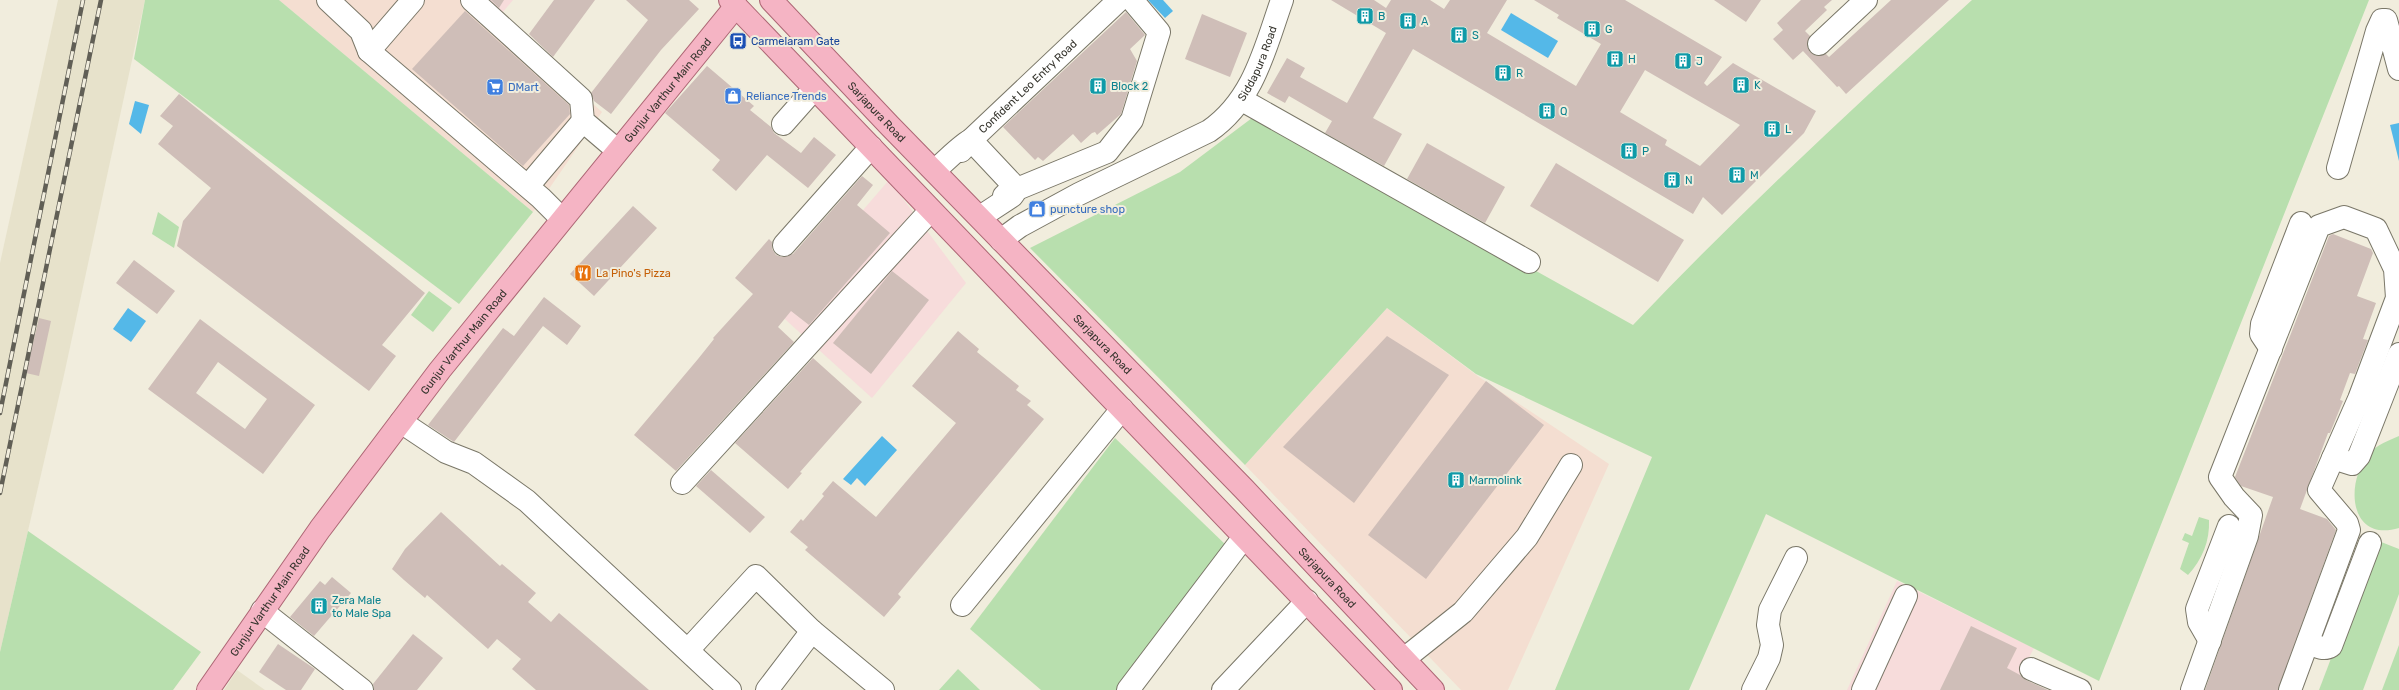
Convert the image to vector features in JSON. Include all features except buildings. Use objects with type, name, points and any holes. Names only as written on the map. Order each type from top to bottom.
[{"type":"main road","name":"Sarjapura Road","points":[[771,0],[889,125],[935,170],[1189,433],[1433,690]]},
{"type":"main road","points":[[733,3],[930,211],[1307,601],[1390,690]]},
{"type":"main road","name":"Gunjur Varthur Main Road","points":[[208,690],[320,529],[471,330],[617,150],[733,3]]},
{"type":"main road","points":[[1164,454],[1189,433]]},
{"type":"street","points":[[328,0],[361,31],[369,51],[528,186],[562,218]]},
{"type":"street","points":[[369,51],[413,0]]},
{"type":"street","points":[[472,0],[581,99],[583,120],[617,150]]},
{"type":"street","name":"Confident Leo Entry Road","points":[[935,170],[964,146],[1119,0]]},
{"type":"street","points":[[980,217],[1009,195],[1107,152],[1132,120],[1159,32],[1132,0]]},
{"type":"street","name":"Siddapura Road","points":[[1001,240],[1020,226],[1079,194],[1209,131],[1223,121],[1242,100],[1257,70],[1282,0]]},
{"type":"street","points":[[1819,44],[1866,0]]},
{"type":"street","points":[[2338,168],[2379,25],[2382,20],[2393,16],[2399,69]]},
{"type":"street","points":[[783,124],[814,89]]},
{"type":"street","points":[[1242,100],[1529,262]]},
{"type":"street","points":[[528,186],[583,120]]},
{"type":"street","points":[[964,146],[1009,195]]},
{"type":"street","points":[[784,245],[871,147]]},
{"type":"street","points":[[682,482],[930,211]]},
{"type":"street","points":[[2192,690],[2247,536],[2251,515],[2234,497],[2220,477],[2319,226],[2332,220],[2344,217],[2376,229],[2395,269],[2398,297],[2359,399],[2319,490],[2347,524],[2349,530],[2290,690]]},
{"type":"street","points":[[2271,349],[2261,334],[2262,324],[2301,223]]},
{"type":"street","points":[[2333,458],[2352,464],[2359,456],[2399,354]]},
{"type":"street","points":[[962,605],[1122,409]]},
{"type":"street","points":[[401,422],[446,452],[474,462],[527,502],[730,690]]},
{"type":"street","points":[[1404,659],[1463,612],[1527,537],[1571,465]]},
{"type":"street","points":[[2210,641],[2199,622],[2197,609],[2229,526]]},
{"type":"street","points":[[1128,690],[1244,537]]},
{"type":"street","points":[[2308,642],[2319,647],[2327,648],[2331,646],[2370,543]]},
{"type":"street","points":[[1753,690],[1769,658],[1772,645],[1768,625],[1770,610],[1796,558]]},
{"type":"street","points":[[688,650],[756,576],[812,631],[883,690]]},
{"type":"street","points":[[1863,690],[1906,596]]},
{"type":"street","points":[[1223,690],[1307,601]]},
{"type":"street","points":[[262,611],[362,690]]},
{"type":"street","points":[[767,690],[812,631]]},
{"type":"street","points":[[2031,669],[2080,690]]},
{"type":"shaded area","points":[[58,0],[145,0],[64,375],[0,652],[0,263]]},
{"type":"shaded area","points":[[279,0],[477,0],[602,112],[533,212]]},
{"type":"shaded area","points":[[477,0],[513,0],[498,18]]},
{"type":"shaded area","points":[[889,180],[966,283],[872,398],[776,311]]},
{"type":"shaded area","points":[[1387,308],[1479,377],[1609,464],[1508,690],[1461,690],[1245,465]]},
{"type":"shaded area","points":[[1897,581],[2034,648],[2012,690],[1847,690]]},
{"type":"shaded area","points":[[237,670],[265,690],[224,690]]},
{"type":"green space","points":[[145,0],[279,0],[533,212],[459,304],[134,59]]},
{"type":"green space","points":[[1972,0],[2369,0],[2099,681],[1766,514],[1689,690],[1555,690],[1652,457],[1476,374],[1387,308],[1245,465],[1030,248],[1180,172],[1256,115],[1633,325],[1757,200],[1885,79]]},
{"type":"green space","points":[[158,212],[179,227],[174,248],[152,234]]},
{"type":"green space","points":[[429,291],[452,308],[433,332],[411,315]]},
{"type":"green space","points":[[2399,436],[2399,528],[2382,530],[2370,527],[2361,519],[2356,507],[2355,493],[2357,479],[2362,465],[2370,453],[2380,445]]},
{"type":"green space","points":[[1115,438],[1229,548],[1120,690],[1041,690],[970,629]]},
{"type":"green space","points":[[2199,517],[2209,520],[2208,535],[2201,557],[2188,575],[2180,569],[2189,543],[2182,540],[2185,533],[2192,536]]},
{"type":"green space","points":[[28,531],[201,652],[173,690],[0,690],[0,652]]},
{"type":"green space","points":[[2376,540],[2399,549],[2399,594],[2363,690],[2319,690]]},
{"type":"green space","points":[[2399,645],[2399,690],[2382,690]]},
{"type":"green space","points":[[958,669],[980,690],[939,690]]},
{"type":"water","points":[[1148,0],[1163,0],[1173,11],[1165,18]]},
{"type":"water","points":[[1511,13],[1558,41],[1548,58],[1501,30]]},
{"type":"water","points":[[135,101],[149,105],[141,134],[129,124]]},
{"type":"water","points":[[2399,123],[2399,161],[2390,125]]},
{"type":"water","points":[[128,308],[146,321],[131,342],[113,329]]},
{"type":"water","points":[[882,436],[897,450],[865,486],[857,478],[851,485],[843,479]]},
{"type":"railway","points":[[0,413],[83,0]]},
{"type":"railway","points":[[0,493],[101,0]]},
{"type":"place","name":"B","points":[[1365,16]]},
{"type":"place","name":"A","points":[[1408,21]]},
{"type":"place","name":"G","points":[[1592,29]]},
{"type":"place","name":"S","points":[[1459,35]]},
{"type":"place","name":"Carmelaram Gate","points":[[738,41]]},
{"type":"place","name":"H","points":[[1615,59]]},
{"type":"place","name":"J","points":[[1683,61]]},
{"type":"place","name":"R","points":[[1503,73]]},
{"type":"place","name":"K","points":[[1741,85]]},
{"type":"place","name":"Block 2","points":[[1098,86]]},
{"type":"place","name":"DMart","points":[[495,87]]},
{"type":"place","name":"Reliance Trends","points":[[733,96]]},
{"type":"place","name":"Q","points":[[1547,111]]},
{"type":"place","name":"L","points":[[1772,129]]},
{"type":"place","name":"P","points":[[1629,151]]},
{"type":"place","name":"M","points":[[1737,175]]},
{"type":"place","name":"N","points":[[1672,180]]},
{"type":"place","name":"puncture shop","points":[[1037,209]]},
{"type":"place","name":"La Pino's Pizza","points":[[583,273]]},
{"type":"place","name":"Marmolink","points":[[1456,480]]},
{"type":"place","name":"Zera Male to Male Spa","points":[[319,606]]}]
